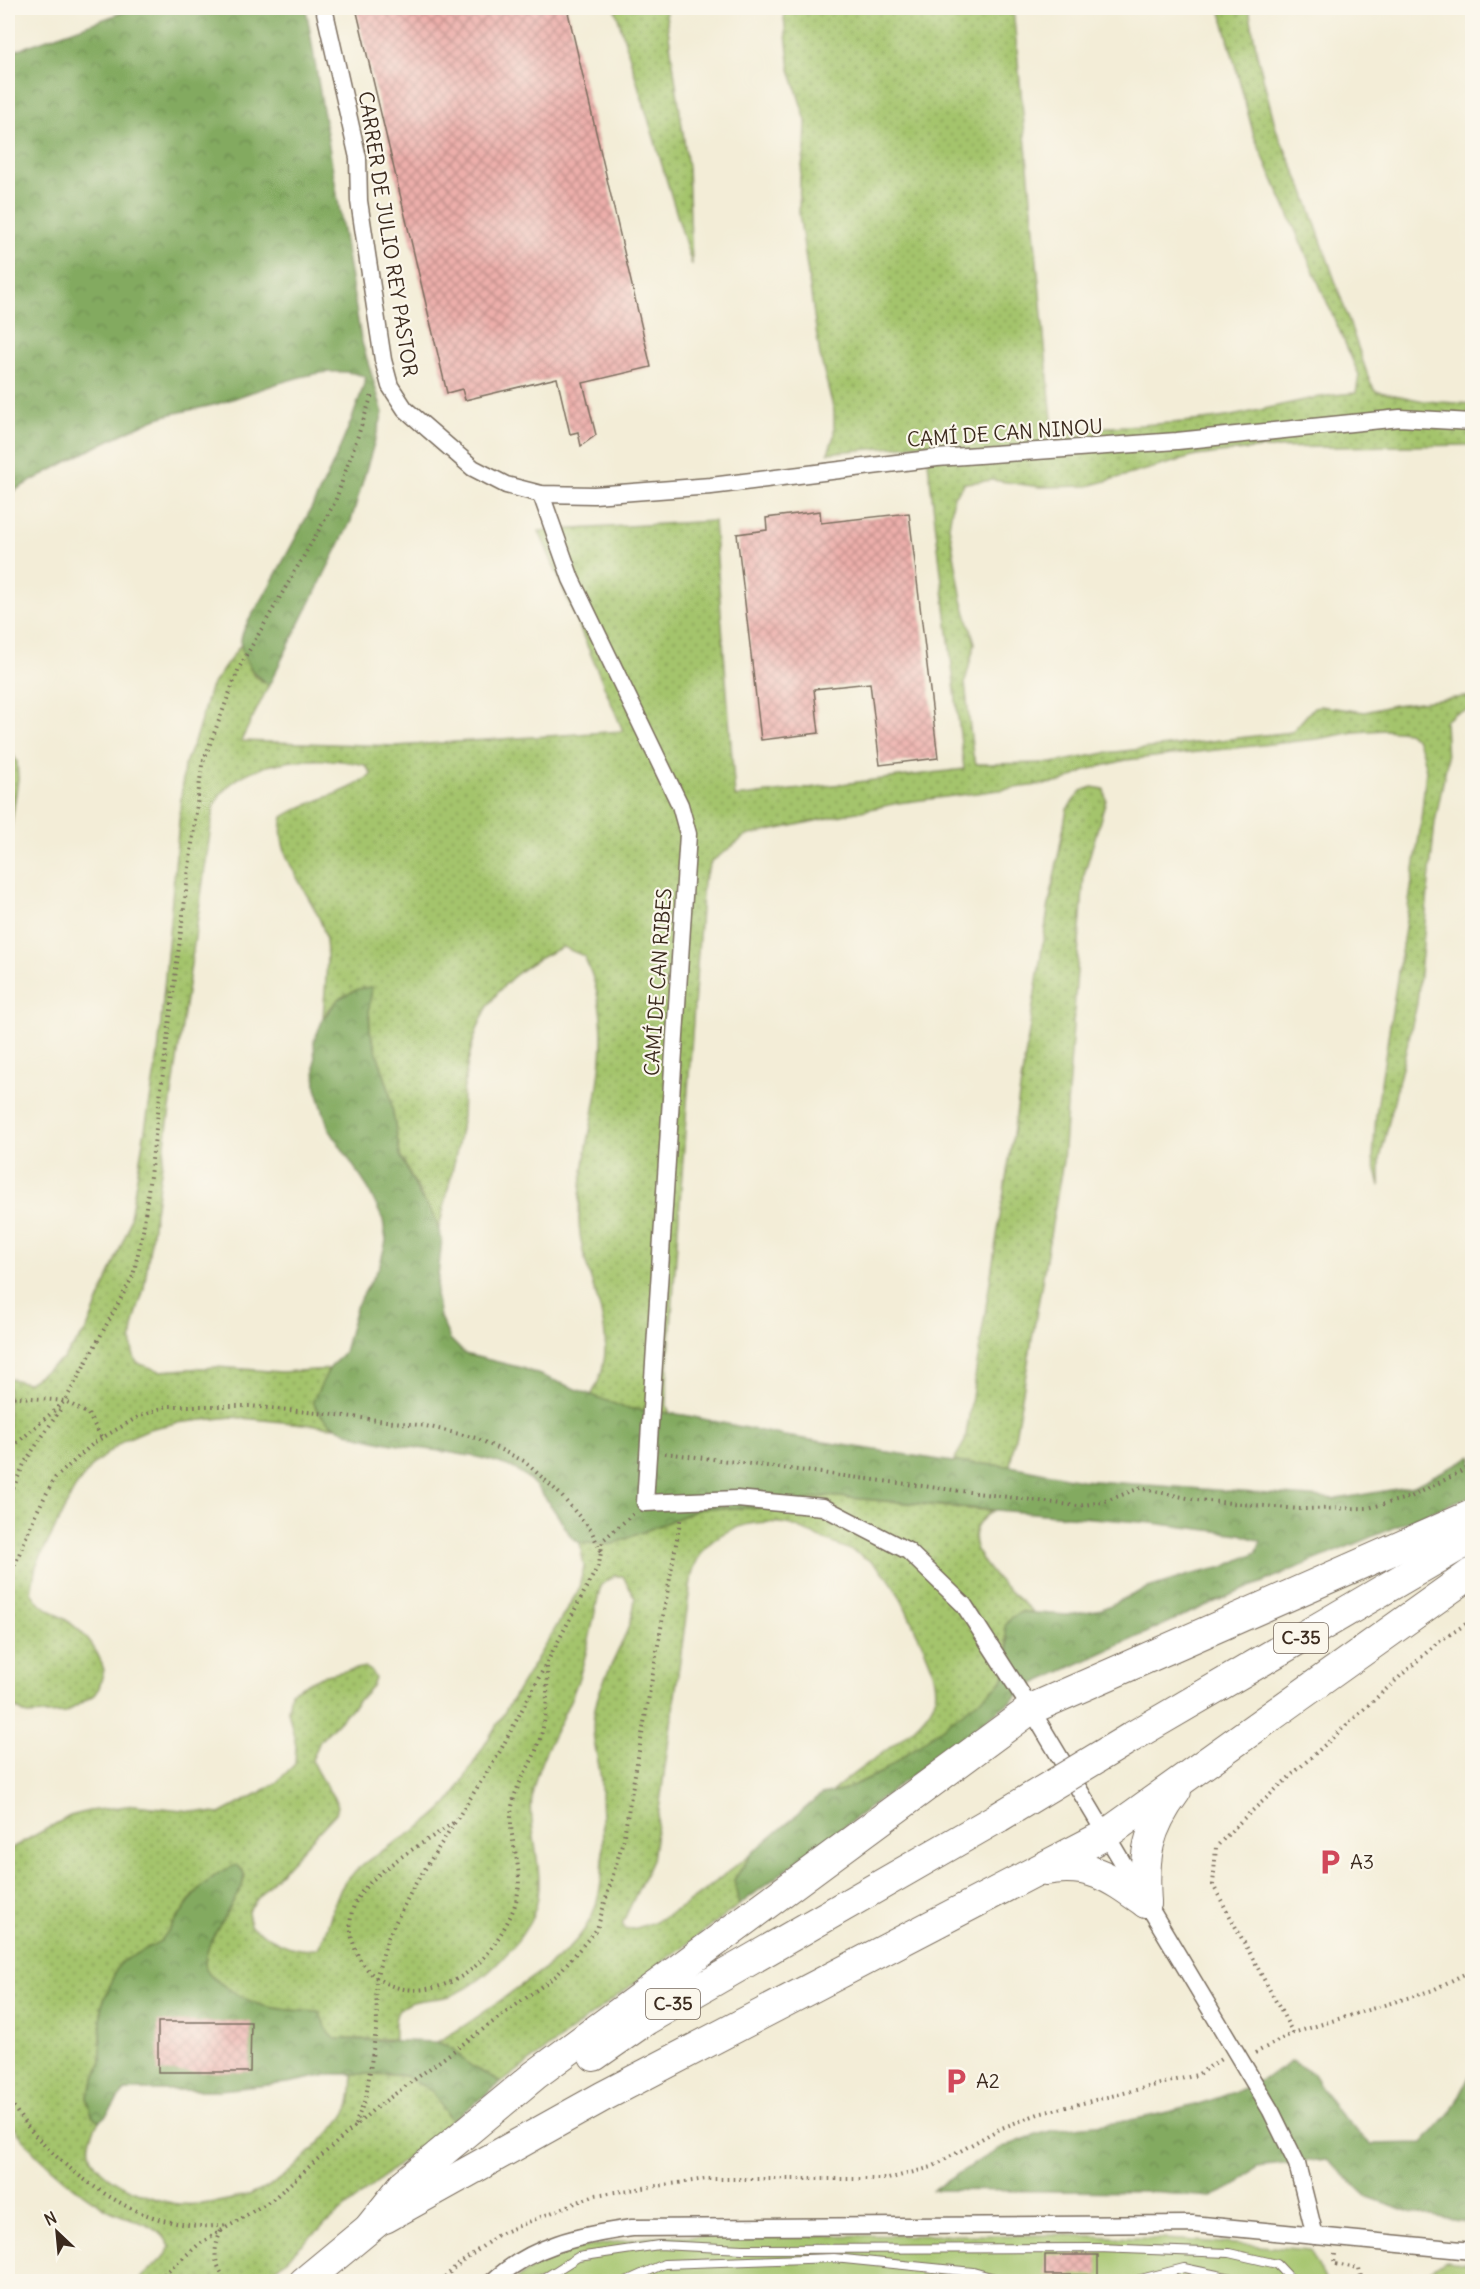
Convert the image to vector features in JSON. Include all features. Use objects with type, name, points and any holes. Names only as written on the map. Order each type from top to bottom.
[{"type":"highway","points":[[370,2227],[405,2183],[535,2075],[1031,1708],[1473,1515]]},
{"type":"highway","name":"C-35","points":[[304,2282],[538,2095],[646,2019],[999,1817],[1473,1538]]},
{"type":"highway","points":[[370,2227],[602,2097],[1106,1835],[1473,1573]]},
{"type":"highway","points":[[1146,1903],[1144,1868],[1148,1839],[1163,1808],[1187,1777]]},
{"type":"highway","points":[[1036,1871],[1068,1868],[1105,1874],[1146,1903]]},
{"type":"street","name":"CARRER DE JULIO REY PASTOR","points":[[324,8],[358,158],[359,201],[383,360],[390,386],[405,409],[472,468],[506,485],[541,494]]},
{"type":"street","name":"CAMÍ DE CAN NINOU","points":[[541,494],[594,495],[711,486],[937,458],[1178,441],[1400,418],[1473,422]]},
{"type":"street","name":"CAMÍ DE CAN RIBES","points":[[541,494],[571,579],[680,805],[688,834],[645,1503]]},
{"type":"street","points":[[645,1503],[737,1499],[823,1507],[908,1551],[964,1605],[1031,1708],[1285,2136],[1297,2164],[1315,2236]]},
{"type":"street","points":[[492,2282],[525,2256],[560,2241],[632,2228],[1192,2224],[1473,2251]]},
{"type":"lane","points":[[538,2282],[578,2257],[658,2245],[743,2249],[1098,2248],[1229,2253],[1277,2264],[1294,2282]]},
{"type":"lane","points":[[624,2282],[664,2264],[834,2258],[973,2272],[1009,2282]]},
{"type":"lane","points":[[1133,2281],[1184,2268],[1250,2282]]},
{"type":"lane","points":[[690,2282],[857,2282]]},
{"type":"path","points":[[8,1499],[25,1462],[65,1401],[133,1275],[143,1231],[202,765],[240,668],[336,502],[383,360]]},
{"type":"path","points":[[8,1396],[65,1401],[87,1414],[102,1438]]},
{"type":"path","points":[[8,1451],[65,1401]]},
{"type":"path","points":[[8,1582],[35,1515],[55,1478],[102,1438],[138,1417],[167,1406],[250,1407],[426,1426],[476,1438],[524,1461],[558,1492],[591,1530],[601,1552]]},
{"type":"path","points":[[648,1451],[1078,1506],[1103,1502],[1140,1488],[1197,1500],[1288,1508],[1368,1508],[1412,1497],[1473,1466]]},
{"type":"path","points":[[155,2282],[198,2245],[273,2199],[354,2127],[557,1975],[597,1929],[623,1841],[683,1502]]},
{"type":"path","points":[[354,2127],[366,2097],[377,2024],[376,1978],[388,1936],[414,1886],[498,1755],[599,1564],[603,1540],[645,1503]]},
{"type":"path","points":[[1293,2033],[1213,1885],[1216,1847],[1241,1821],[1438,1642],[1473,1620]]},
{"type":"path","points":[[456,1821],[384,1870],[360,1895],[349,1917],[353,1942],[365,1969],[387,1986],[412,1990],[438,1987],[472,1968],[494,1945],[511,1916],[520,1883],[520,1864],[512,1835],[512,1806],[517,1784],[534,1755],[545,1725],[547,1664]]},
{"type":"path","points":[[1265,2049],[1293,2033],[1434,1990],[1473,1970]]},
{"type":"path","points":[[441,2282],[454,2268],[499,2234],[595,2194],[706,2179],[888,2179],[932,2167],[999,2129],[1038,2114],[1197,2075],[1217,2062]]},
{"type":"path","points":[[8,2096],[43,2144],[86,2181],[137,2211],[203,2228],[231,2224]]},
{"type":"path","points":[[222,2230],[214,2248],[216,2263],[227,2281]]},
{"type":"path","points":[[1337,2239],[1334,2264],[1359,2268],[1362,2282]]},
{"type":"green space","points":[[135,8],[306,8],[361,339],[383,413],[351,521],[269,685],[254,673],[247,663],[242,652],[241,639],[249,620],[321,489],[347,432],[366,377],[350,372],[312,374],[271,385],[217,404],[158,418],[60,465],[8,494],[8,53]]},
{"type":"green space","points":[[615,8],[665,8],[688,167],[692,265]]},
{"type":"green space","points":[[783,8],[1013,8],[1053,431],[1204,420],[1339,394],[1356,393],[1359,375],[1254,136],[1220,8],[1249,8],[1257,54],[1276,129],[1305,194],[1375,391],[1424,401],[1472,404],[1472,445],[1261,448],[1196,456],[1088,486],[1040,487],[993,480],[965,483],[954,496],[949,526],[962,600],[975,643],[965,682],[976,764],[1052,763],[1106,753],[1292,732],[1314,707],[1365,712],[1394,705],[1472,696],[1472,709],[1455,713],[1445,721],[1447,762],[1435,822],[1417,1004],[1380,1159],[1380,1186],[1373,1159],[1376,1115],[1420,830],[1426,770],[1421,749],[1416,739],[1408,732],[1385,730],[1354,732],[1317,739],[1126,760],[1090,769],[1062,782],[898,803],[746,836],[711,862],[703,882],[667,1382],[667,1406],[670,1413],[625,1408],[591,1396],[601,1372],[605,1350],[604,1329],[581,1243],[579,1220],[581,1187],[598,1088],[601,1022],[596,989],[584,956],[563,947],[539,959],[519,972],[503,987],[480,1022],[472,1043],[467,1067],[461,1129],[439,1229],[400,1155],[389,1090],[370,1031],[369,1008],[372,987],[329,1008],[323,1019],[327,970],[326,941],[315,910],[290,864],[281,833],[283,817],[305,805],[351,787],[372,774],[365,765],[325,760],[281,763],[259,769],[240,777],[225,790],[214,806],[144,1288],[133,1326],[133,1354],[137,1363],[160,1371],[217,1367],[281,1372],[329,1369],[314,1401],[317,1411],[334,1427],[232,1417],[176,1423],[149,1429],[124,1440],[94,1464],[76,1486],[36,1566],[31,1592],[42,1604],[86,1637],[92,1644],[104,1670],[99,1688],[94,1695],[65,1713],[27,1715],[8,1703],[8,1378],[27,1383],[62,1360],[86,1331],[128,1229],[158,1054],[184,766],[197,734],[210,688],[241,644],[253,675],[269,685],[241,741],[396,746],[623,731],[539,531],[714,521],[735,797],[964,769],[926,444],[828,453],[834,436],[834,411],[820,356],[799,213],[806,121],[790,69]]},
{"type":"green space","points":[[8,745],[17,762],[18,779],[8,847]]},
{"type":"green space","points":[[1092,787],[1104,789],[1106,800],[1084,875],[1063,1161],[1010,1466],[953,1462],[965,1441],[1048,910],[1067,809],[1081,791]]},
{"type":"green space","points":[[372,987],[369,1008],[370,1031],[389,1090],[400,1155],[420,1196],[433,1214],[442,1239],[436,1295],[440,1317],[450,1339],[465,1354],[522,1368],[625,1408],[684,1415],[785,1436],[953,1462],[1010,1466],[1081,1480],[1337,1499],[1414,1486],[1472,1456],[1472,1495],[1205,1606],[1034,1684],[739,1905],[734,1880],[752,1853],[821,1795],[842,1791],[882,1772],[1002,1681],[1010,1658],[1005,1626],[1012,1617],[1021,1612],[1068,1615],[1102,1609],[1145,1589],[1224,1567],[1257,1552],[1261,1541],[1240,1534],[1152,1523],[827,1496],[768,1508],[702,1508],[613,1544],[580,1543],[571,1537],[537,1487],[524,1475],[503,1464],[475,1457],[376,1441],[347,1432],[325,1419],[313,1401],[329,1369],[344,1352],[356,1307],[380,1265],[386,1241],[383,1220],[368,1188],[329,1129],[316,1088],[314,1041],[323,1019],[338,999],[358,989]]},
{"type":"green space","points":[[827,1496],[993,1511],[979,1523],[974,1536],[977,1550],[996,1578],[1033,1612],[1021,1612],[1006,1637],[1010,1658],[1002,1681],[985,1697],[882,1772],[842,1791],[831,1793],[905,1736],[929,1710],[936,1691],[932,1667],[925,1651],[891,1582],[872,1562],[846,1548],[787,1524],[757,1523],[729,1531],[717,1538],[706,1547],[692,1574],[652,1860],[622,1924],[626,1930],[661,1919],[693,1899],[752,1853],[734,1880],[739,1905],[501,2083],[471,2066],[451,2048],[437,2042],[483,2013],[560,1956],[582,1934],[596,1905],[602,1876],[603,1846],[601,1777],[593,1734],[594,1714],[597,1699],[628,1628],[635,1598],[623,1576],[614,1576],[601,1585],[579,1679],[544,1755],[532,1796],[531,1812],[539,1878],[535,1909],[528,1925],[514,1946],[474,1984],[452,1995],[405,2005],[396,2015],[395,2039],[335,2039],[329,2034],[319,2012],[279,2009],[247,2000],[210,1975],[205,1965],[210,1942],[242,1886],[245,1876],[242,1869],[213,1877],[194,1895],[161,1941],[116,1970],[101,2008],[101,2063],[87,2098],[92,2115],[99,2121],[90,2143],[94,2162],[102,2171],[127,2188],[169,2202],[206,2204],[258,2192],[268,2187],[295,2167],[342,2118],[351,2101],[353,2073],[405,2076],[432,2091],[451,2121],[310,2237],[263,2281],[138,2281],[166,2255],[170,2247],[165,2238],[151,2227],[105,2208],[78,2190],[37,2155],[15,2129],[8,2116],[8,1850],[70,1816],[89,1811],[134,1805],[220,1814],[276,1783],[295,1764],[296,1746],[288,1710],[291,1692],[321,1676],[365,1667],[371,1671],[375,1679],[372,1686],[320,1741],[312,1760],[338,1806],[336,1813],[264,1890],[248,1911],[250,1926],[274,1940],[301,1949],[318,1948],[339,1893],[350,1876],[362,1865],[430,1820],[453,1797],[578,1591],[584,1567],[580,1543],[613,1544],[702,1508],[768,1508]]},
{"type":"green space","points":[[236,1865],[244,1874],[242,1886],[210,1943],[205,1961],[208,1972],[213,1978],[236,1994],[258,2004],[279,2009],[319,2012],[329,2034],[335,2039],[437,2042],[451,2048],[471,2066],[501,2083],[451,2121],[432,2091],[405,2076],[332,2074],[288,2083],[220,2090],[126,2090],[99,2121],[92,2115],[87,2098],[101,2063],[101,2008],[116,1970],[121,1962],[161,1941],[200,1888],[220,1872]]},
{"type":"green space","points":[[1292,2061],[1313,2074],[1335,2109],[1370,2144],[1423,2143],[1452,2110],[1472,2071],[1472,2223],[1414,2213],[1368,2197],[1327,2159],[1257,2167],[1235,2186],[1211,2197],[1149,2192],[933,2190],[991,2154],[1022,2140],[1056,2130],[1120,2122],[1187,2107],[1232,2093],[1274,2073]]},
{"type":"green space","points":[[1068,2235],[1183,2240],[1310,2250],[1326,2281],[511,2282],[559,2251],[654,2236]]},
{"type":"green space","points":[[1446,2260],[1472,2263],[1472,2281],[1415,2281]]},
{"type":"building","points":[[356,8],[567,8],[651,367],[583,383],[596,435],[581,446],[578,432],[570,434],[557,378],[465,400],[462,389],[447,393]]},
{"type":"building","points":[[820,511],[821,523],[909,513],[938,758],[880,765],[870,683],[814,689],[819,733],[761,740],[737,534],[767,530],[766,518]]},
{"type":"building","points":[[158,2022],[251,2022],[250,2072],[158,2072]]},
{"type":"building","points":[[1045,2255],[1098,2255],[1098,2275],[1045,2275]]},
{"type":"place","name":"A3","points":[[1330,1862]]},
{"type":"place","name":"A2","points":[[956,2081]]}]
